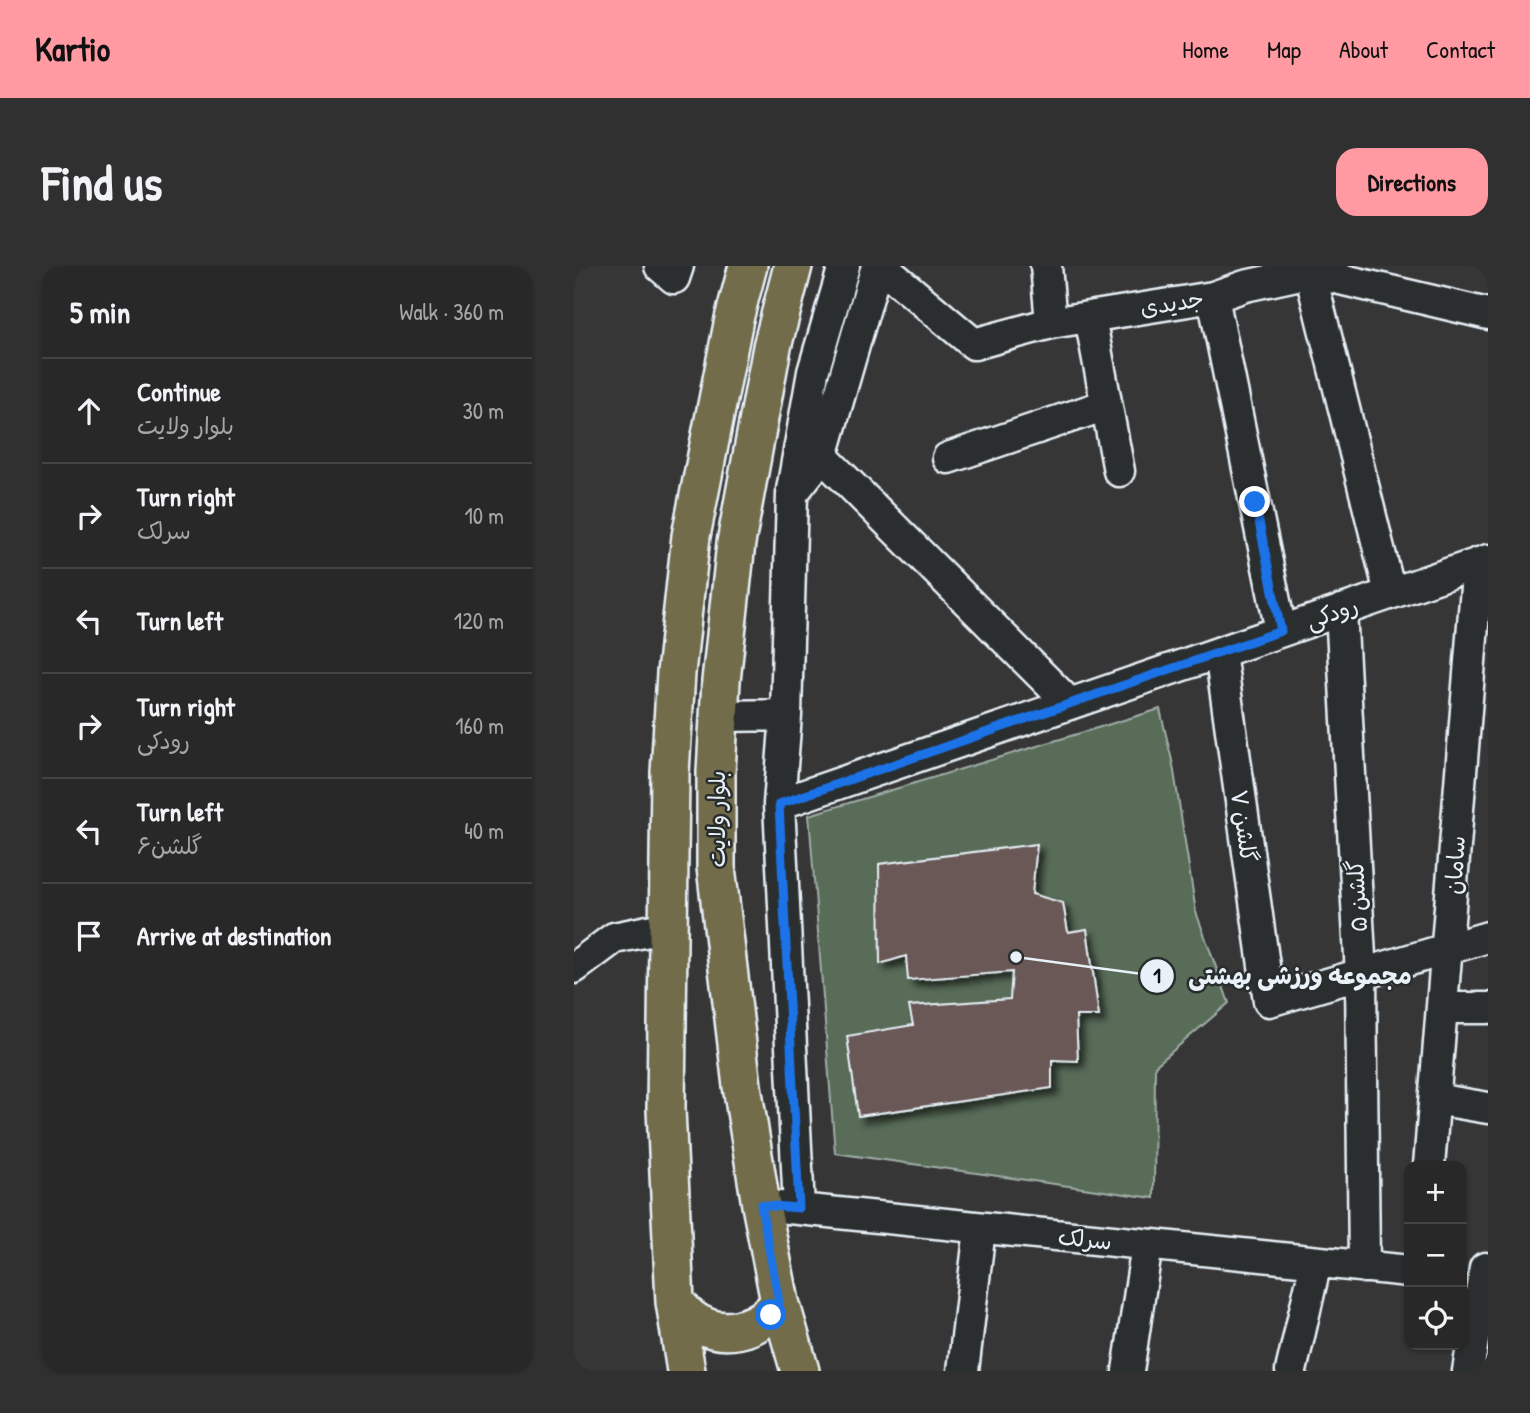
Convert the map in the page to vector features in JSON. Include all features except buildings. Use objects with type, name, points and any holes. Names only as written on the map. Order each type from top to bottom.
[{"type":"main road","name":"بلوار ولایت","points":[[686,1371],[675,1302],[666,1109],[670,773],[676,673],[691,536],[734,319],[748,266]]},
{"type":"main road","name":"بلوار ولایت","points":[[793,266],[772,347],[736,543],[719,716],[716,867],[742,1086],[761,1205],[779,1302],[800,1371]]},
{"type":"main road","points":[[675,1302],[691,1319],[709,1329],[725,1332],[743,1329],[771,1315],[779,1302]]},
{"type":"street","points":[[660,266],[674,278],[678,266]]},
{"type":"street","points":[[799,1208],[779,804],[786,715],[792,494],[813,372],[844,266]]},
{"type":"street","points":[[792,494],[822,456],[879,266]]},
{"type":"street","name":"جدیدی","points":[[879,266],[974,344],[1052,323],[1213,297],[1245,276],[1310,272],[1488,314]]},
{"type":"street","points":[[1046,266],[1052,323]]},
{"type":"street","points":[[1310,272],[1390,593]]},
{"type":"street","points":[[1213,297],[1281,631]]},
{"type":"street","points":[[1090,317],[1119,471]]},
{"type":"street","points":[[948,458],[1106,405]]},
{"type":"street","points":[[822,456],[1070,704]]},
{"type":"street","name":"رودکی","points":[[779,804],[1483,561]]},
{"type":"street","name":"سامان","points":[[1429,1161],[1483,561]]},
{"type":"street","name":"گلشن ۵","points":[[1341,610],[1361,975],[1364,1267]]},
{"type":"street","name":"گلشن ۷","points":[[1220,652],[1269,1001],[1361,975]]},
{"type":"street","points":[[719,716],[786,715]]},
{"type":"street","points":[[574,968],[614,939],[668,927]]},
{"type":"street","points":[[1361,975],[1488,937]]},
{"type":"street","points":[[1443,1008],[1488,1008]]},
{"type":"street","points":[[1435,1099],[1488,1108]]},
{"type":"street","name":"سرلک","points":[[761,1205],[1404,1271]]},
{"type":"street","points":[[962,1371],[980,1228]]},
{"type":"street","points":[[1128,1371],[1147,1245]]},
{"type":"street","points":[[1290,1371],[1316,1262]]},
{"type":"street","points":[[1468,1371],[1478,1269]]},
{"type":"green space","points":[[1160,709],[1173,765],[1196,912],[1229,1003],[1155,1066],[1154,1198],[835,1153],[809,815]]},
{"type":"place","name":"مجموعه ورزشی بهشتی","points":[[1016,957]]},
{"type":"route","points":[[771,1315],[779,1302],[761,1205],[799,1208],[779,804],[1281,631],[1255,502]]}]
